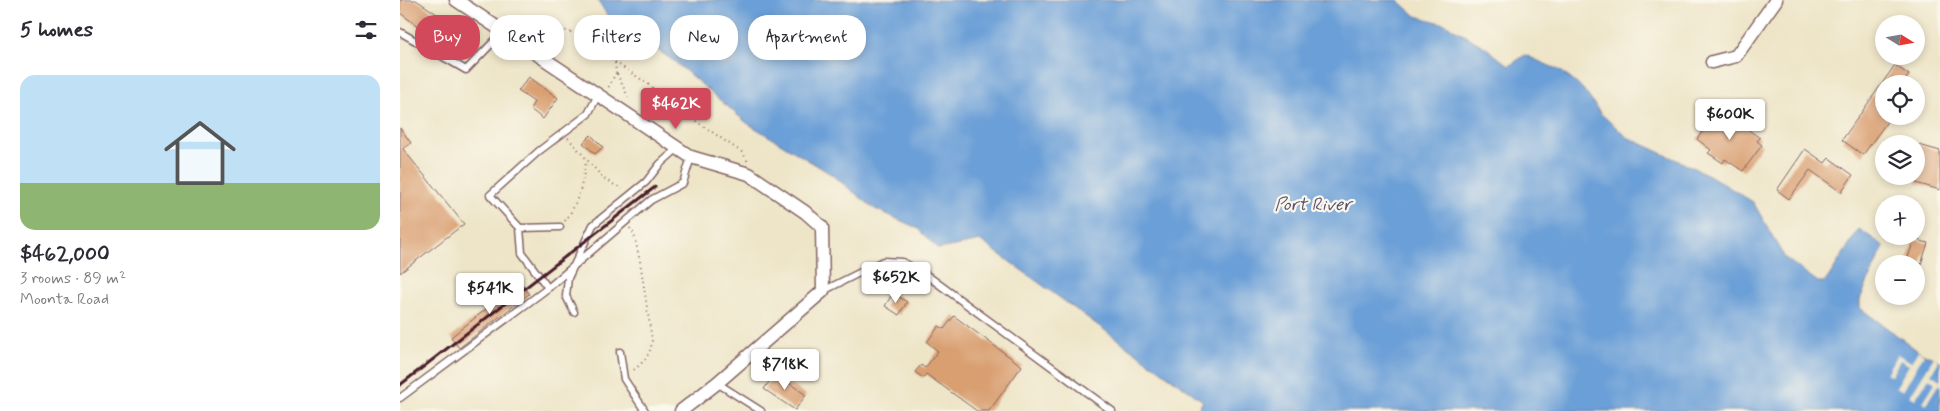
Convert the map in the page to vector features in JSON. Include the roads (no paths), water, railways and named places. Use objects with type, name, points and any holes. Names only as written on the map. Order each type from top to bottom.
[{"type":"street","points":[[456,0],[490,24]]},
{"type":"street","points":[[1712,62],[1736,56],[1776,0]]},
{"type":"street","points":[[547,60],[691,157],[749,174],[805,212],[822,227],[823,291],[682,411]]},
{"type":"lane","points":[[400,32],[466,70],[490,45]]},
{"type":"lane","points":[[548,288],[522,253],[520,228],[490,195],[539,151],[588,114],[600,95]]},
{"type":"lane","points":[[574,312],[566,296],[568,278],[594,225],[646,182],[660,164],[678,148]]},
{"type":"lane","points":[[400,398],[548,288],[576,262],[651,200],[683,183],[691,157]]},
{"type":"lane","points":[[520,228],[560,227]]},
{"type":"lane","points":[[823,291],[883,261],[902,262],[925,274],[1112,411]]},
{"type":"lane","points":[[620,352],[624,379],[645,411]]},
{"type":"lane","points":[[717,383],[761,411]]},
{"type":"water","name":"Port River","points":[[598,0],[1398,0],[1416,16],[1445,24],[1485,47],[1509,66],[1525,55],[1561,71],[1583,89],[1601,114],[1627,137],[1709,175],[1753,202],[1785,258],[1818,282],[1824,282],[1828,278],[1859,229],[1875,240],[1875,245],[1884,246],[1880,255],[1875,255],[1875,266],[1860,299],[1860,308],[1918,351],[1940,361],[1940,411],[1197,411],[1203,401],[981,241],[938,249],[917,228],[875,209],[831,174],[747,123],[672,60],[738,60],[738,15],[670,15],[670,58],[660,52],[660,15],[607,15]]},
{"type":"railway","points":[[400,385],[655,187]]}]
